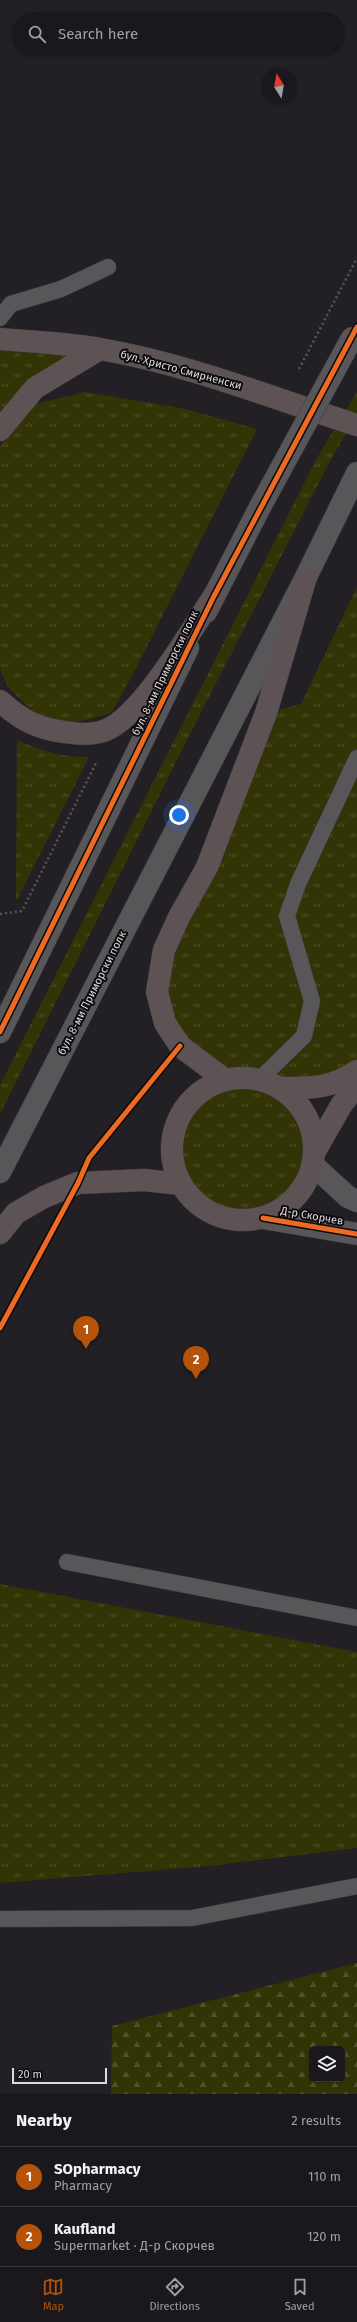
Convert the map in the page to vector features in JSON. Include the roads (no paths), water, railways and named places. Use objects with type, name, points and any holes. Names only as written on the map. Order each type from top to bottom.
[{"type":"main road","name":"бул. 8-ми Приморски полк","points":[[0,1032],[214,596],[354,333]]},
{"type":"main road","name":"бул. Христо Смирненски","points":[[0,339],[100,349],[163,363],[236,384],[357,425]]},
{"type":"main road","points":[[0,430],[7,419],[35,388],[100,349]]},
{"type":"main road","name":"бул. 8-ми Приморски полк","points":[[0,1172],[306,577],[357,473]]},
{"type":"main road","points":[[224,1079],[180,1046],[165,1023],[157,992],[164,950],[179,917],[207,867],[266,713],[306,577]]},
{"type":"main road","points":[[0,701],[19,719],[50,730],[77,734],[101,732],[115,725],[141,703],[214,596]]},
{"type":"main road","points":[[280,1088],[322,1088],[348,1077],[357,1071]]},
{"type":"main road","points":[[357,1085],[342,1104],[314,1158],[299,1194],[283,1209],[263,1218],[231,1220],[202,1208],[190,1197],[181,1184],[172,1157],[174,1129],[188,1104],[198,1094],[224,1079],[259,1080],[280,1088],[299,1104],[311,1126],[314,1158],[348,1196],[357,1201]]},
{"type":"main road","points":[[0,1233],[16,1213],[44,1197],[78,1183],[144,1180],[181,1184]]},
{"type":"main road","name":"Д-р Скорчев","points":[[263,1218],[357,1234]]},
{"type":"lane","points":[[0,318],[11,304],[61,289],[108,267]]},
{"type":"lane","points":[[259,1080],[304,1036],[312,1001],[287,916],[298,884],[357,758]]},
{"type":"lane","points":[[67,1562],[357,1618]]},
{"type":"lane","points":[[0,1919],[192,1918],[357,1886]]},
{"type":"place","name":"SOpharmacy","points":[[86,1349]]},
{"type":"place","name":"Kaufland","points":[[196,1379]]}]
